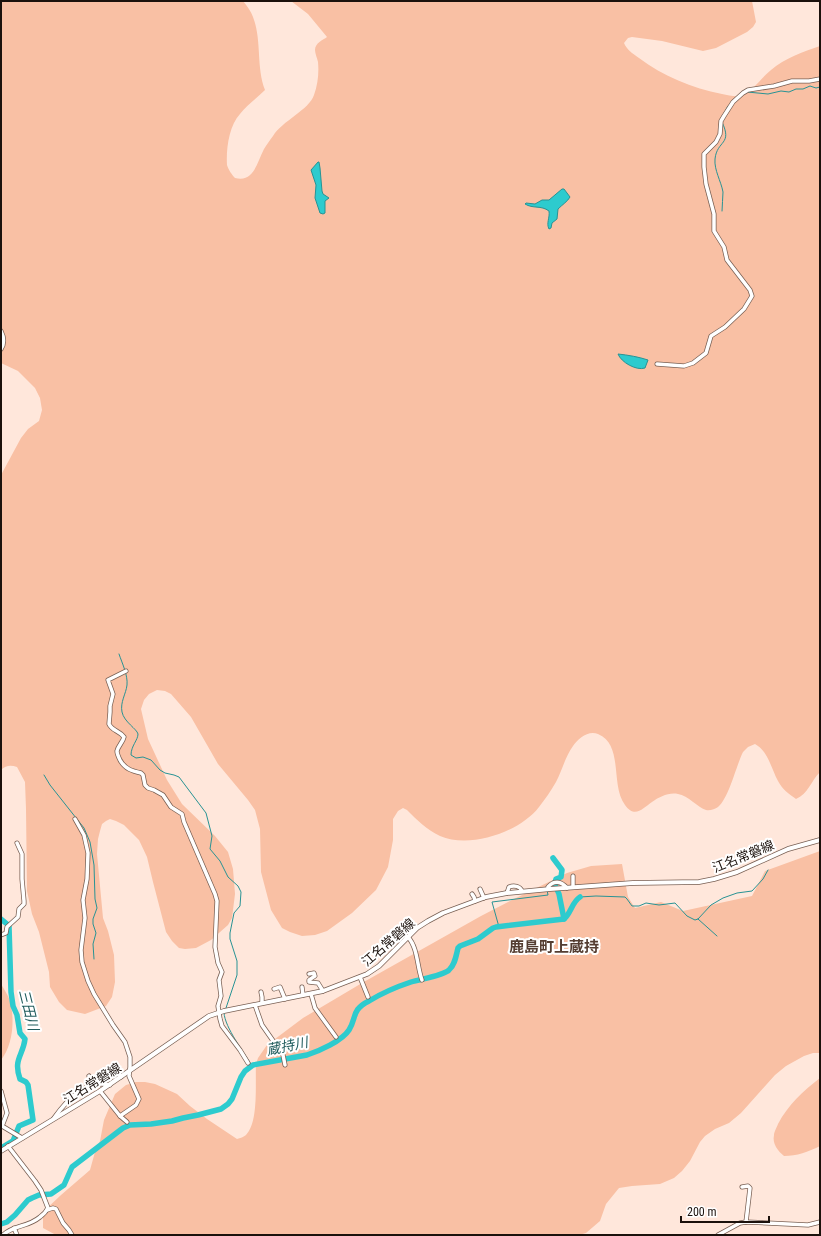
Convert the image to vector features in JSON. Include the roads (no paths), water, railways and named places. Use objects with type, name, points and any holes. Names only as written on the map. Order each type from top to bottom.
[{"type":"main road","name":"江名常磐線","points":[[1,1151],[110,1085],[209,1016],[262,1003],[323,991],[367,974],[379,966],[417,928],[443,913],[475,900],[507,893],[557,888],[634,883],[699,882],[737,872],[788,849],[820,840]]},
{"type":"street","points":[[657,364],[684,366],[697,361],[706,353],[711,336],[725,327],[744,309],[752,296],[750,290],[727,260],[724,247],[714,231],[714,214],[706,184],[704,154],[716,142],[720,134],[721,121],[735,100],[748,90],[774,86],[792,81],[810,81],[820,79]]},
{"type":"street","points":[[1,331],[4,338],[1,349]]},
{"type":"street","points":[[126,671],[108,680],[113,694],[110,706],[109,724],[112,729],[122,734],[124,737],[124,740],[117,751],[119,758],[129,770],[141,773],[143,775],[145,785],[148,788],[163,794],[171,807],[182,814],[184,822],[216,894],[215,947],[218,963],[222,972],[219,980],[221,996],[218,1006],[219,1013],[222,1026],[248,1063]]},
{"type":"street","points":[[75,819],[84,835],[88,853],[88,879],[83,900],[85,918],[81,950],[82,962],[94,994],[125,1042],[130,1058],[130,1067],[128,1072],[139,1099],[136,1105],[120,1116]]},
{"type":"street","points":[[1,935],[6,933],[7,926],[18,917],[19,909],[24,901],[22,854],[17,843]]},
{"type":"street","points":[[573,876],[573,887]]},
{"type":"street","points":[[548,889],[550,884],[556,882],[562,883],[566,888]]},
{"type":"street","points":[[480,889],[484,898]]},
{"type":"street","points":[[472,894],[475,900]]},
{"type":"street","points":[[408,937],[415,952],[422,980]]},
{"type":"street","points":[[310,974],[314,973],[315,976],[309,980],[309,982],[320,984],[323,991]]},
{"type":"street","points":[[360,977],[368,997]]},
{"type":"street","points":[[274,989],[280,987],[285,999]]},
{"type":"street","points":[[302,987],[303,995]]},
{"type":"street","points":[[261,992],[262,1003]]},
{"type":"street","points":[[311,994],[315,1008],[336,1037]]},
{"type":"street","points":[[255,1005],[262,1025],[283,1055],[285,1065]]},
{"type":"street","points":[[111,1068],[117,1068],[120,1077]]},
{"type":"street","points":[[89,1076],[96,1085]]},
{"type":"street","points":[[53,1119],[67,1102],[83,1088],[104,1084],[110,1085]]},
{"type":"street","points":[[1,1091],[7,1113],[2,1126],[22,1138]]},
{"type":"street","points":[[100,1091],[120,1116],[127,1122]]},
{"type":"street","points":[[8,1146],[41,1190],[48,1208],[47,1210]]},
{"type":"street","points":[[742,1187],[748,1186],[750,1188],[746,1222]]},
{"type":"street","points":[[3,1235],[14,1228],[31,1224],[47,1210],[53,1208],[56,1209],[63,1223],[70,1230],[72,1235]]},
{"type":"street","points":[[718,1235],[740,1223],[746,1222],[808,1225],[820,1222]]},
{"type":"street","points":[[14,1228],[17,1235]]},
{"type":"water","points":[[319,162],[322,191],[323,194],[329,198],[325,201],[325,213],[323,214],[320,213],[315,198],[316,185],[311,170]]},
{"type":"water","points":[[564,189],[570,197],[558,209],[557,219],[552,223],[551,228],[549,229],[549,211],[525,204],[535,204],[542,200],[549,200]]},
{"type":"water","points":[[618,354],[648,360],[645,368],[641,369],[625,363]]},
{"type":"waterway","points":[[747,92],[768,94],[781,91],[789,92],[810,86],[816,88],[820,87]]},
{"type":"waterway","points":[[737,96],[742,92]]},
{"type":"waterway","points":[[723,115],[728,106]]},
{"type":"waterway","points":[[722,122],[726,135],[716,153],[715,163],[723,192],[722,211]]},
{"type":"waterway","points":[[119,654],[127,677],[122,712],[125,719],[138,734],[131,755],[136,758],[143,757],[151,760],[160,770],[179,777],[206,813],[212,836],[210,849],[220,861],[228,877],[238,886],[241,892],[240,906],[234,913],[230,933],[230,939],[237,961],[237,975],[226,1008]]},
{"type":"waterway","points":[[44,775],[50,785],[84,828],[90,842],[94,865],[95,899],[97,908],[93,919],[96,933],[93,944],[94,959]]},
{"type":"waterway","points":[[553,858],[562,870],[561,877],[556,879],[555,885],[559,894],[564,919]]},
{"type":"waterway","points":[[580,897],[625,897],[632,906],[639,906],[646,903],[659,905],[675,903],[687,916],[695,920],[698,919],[711,905],[723,898],[737,893],[752,891],[763,879],[768,870]]},
{"type":"waterway","points":[[553,881],[556,879]]},
{"type":"waterway","points":[[499,927],[492,902],[548,895],[547,890]]},
{"type":"waterway","name":"蔵持川","points":[[1,1224],[7,1222],[15,1215],[28,1200],[39,1195],[51,1194],[64,1185],[72,1167],[123,1128],[130,1125],[172,1121],[221,1109],[232,1099],[241,1077],[245,1071],[253,1065],[307,1055],[330,1045],[346,1034],[355,1014],[363,1004],[395,988],[446,972],[454,963],[458,948],[460,946],[478,939],[496,927],[564,919],[577,899],[580,897]]},
{"type":"waterway","name":"三田川","points":[[1,919],[7,924]]},
{"type":"waterway","points":[[698,919],[717,936]]},
{"type":"waterway","name":"三田川","points":[[1,1148],[13,1141],[19,1126],[33,1120],[28,1085],[20,1079],[18,1072],[18,1062],[25,1039],[20,1033],[11,992],[9,926]]},
{"type":"waterway","points":[[224,1013],[231,1033],[252,1066]]},
{"type":"district","name":"鹿島町上蔵持","points":[[554,947]]}]
